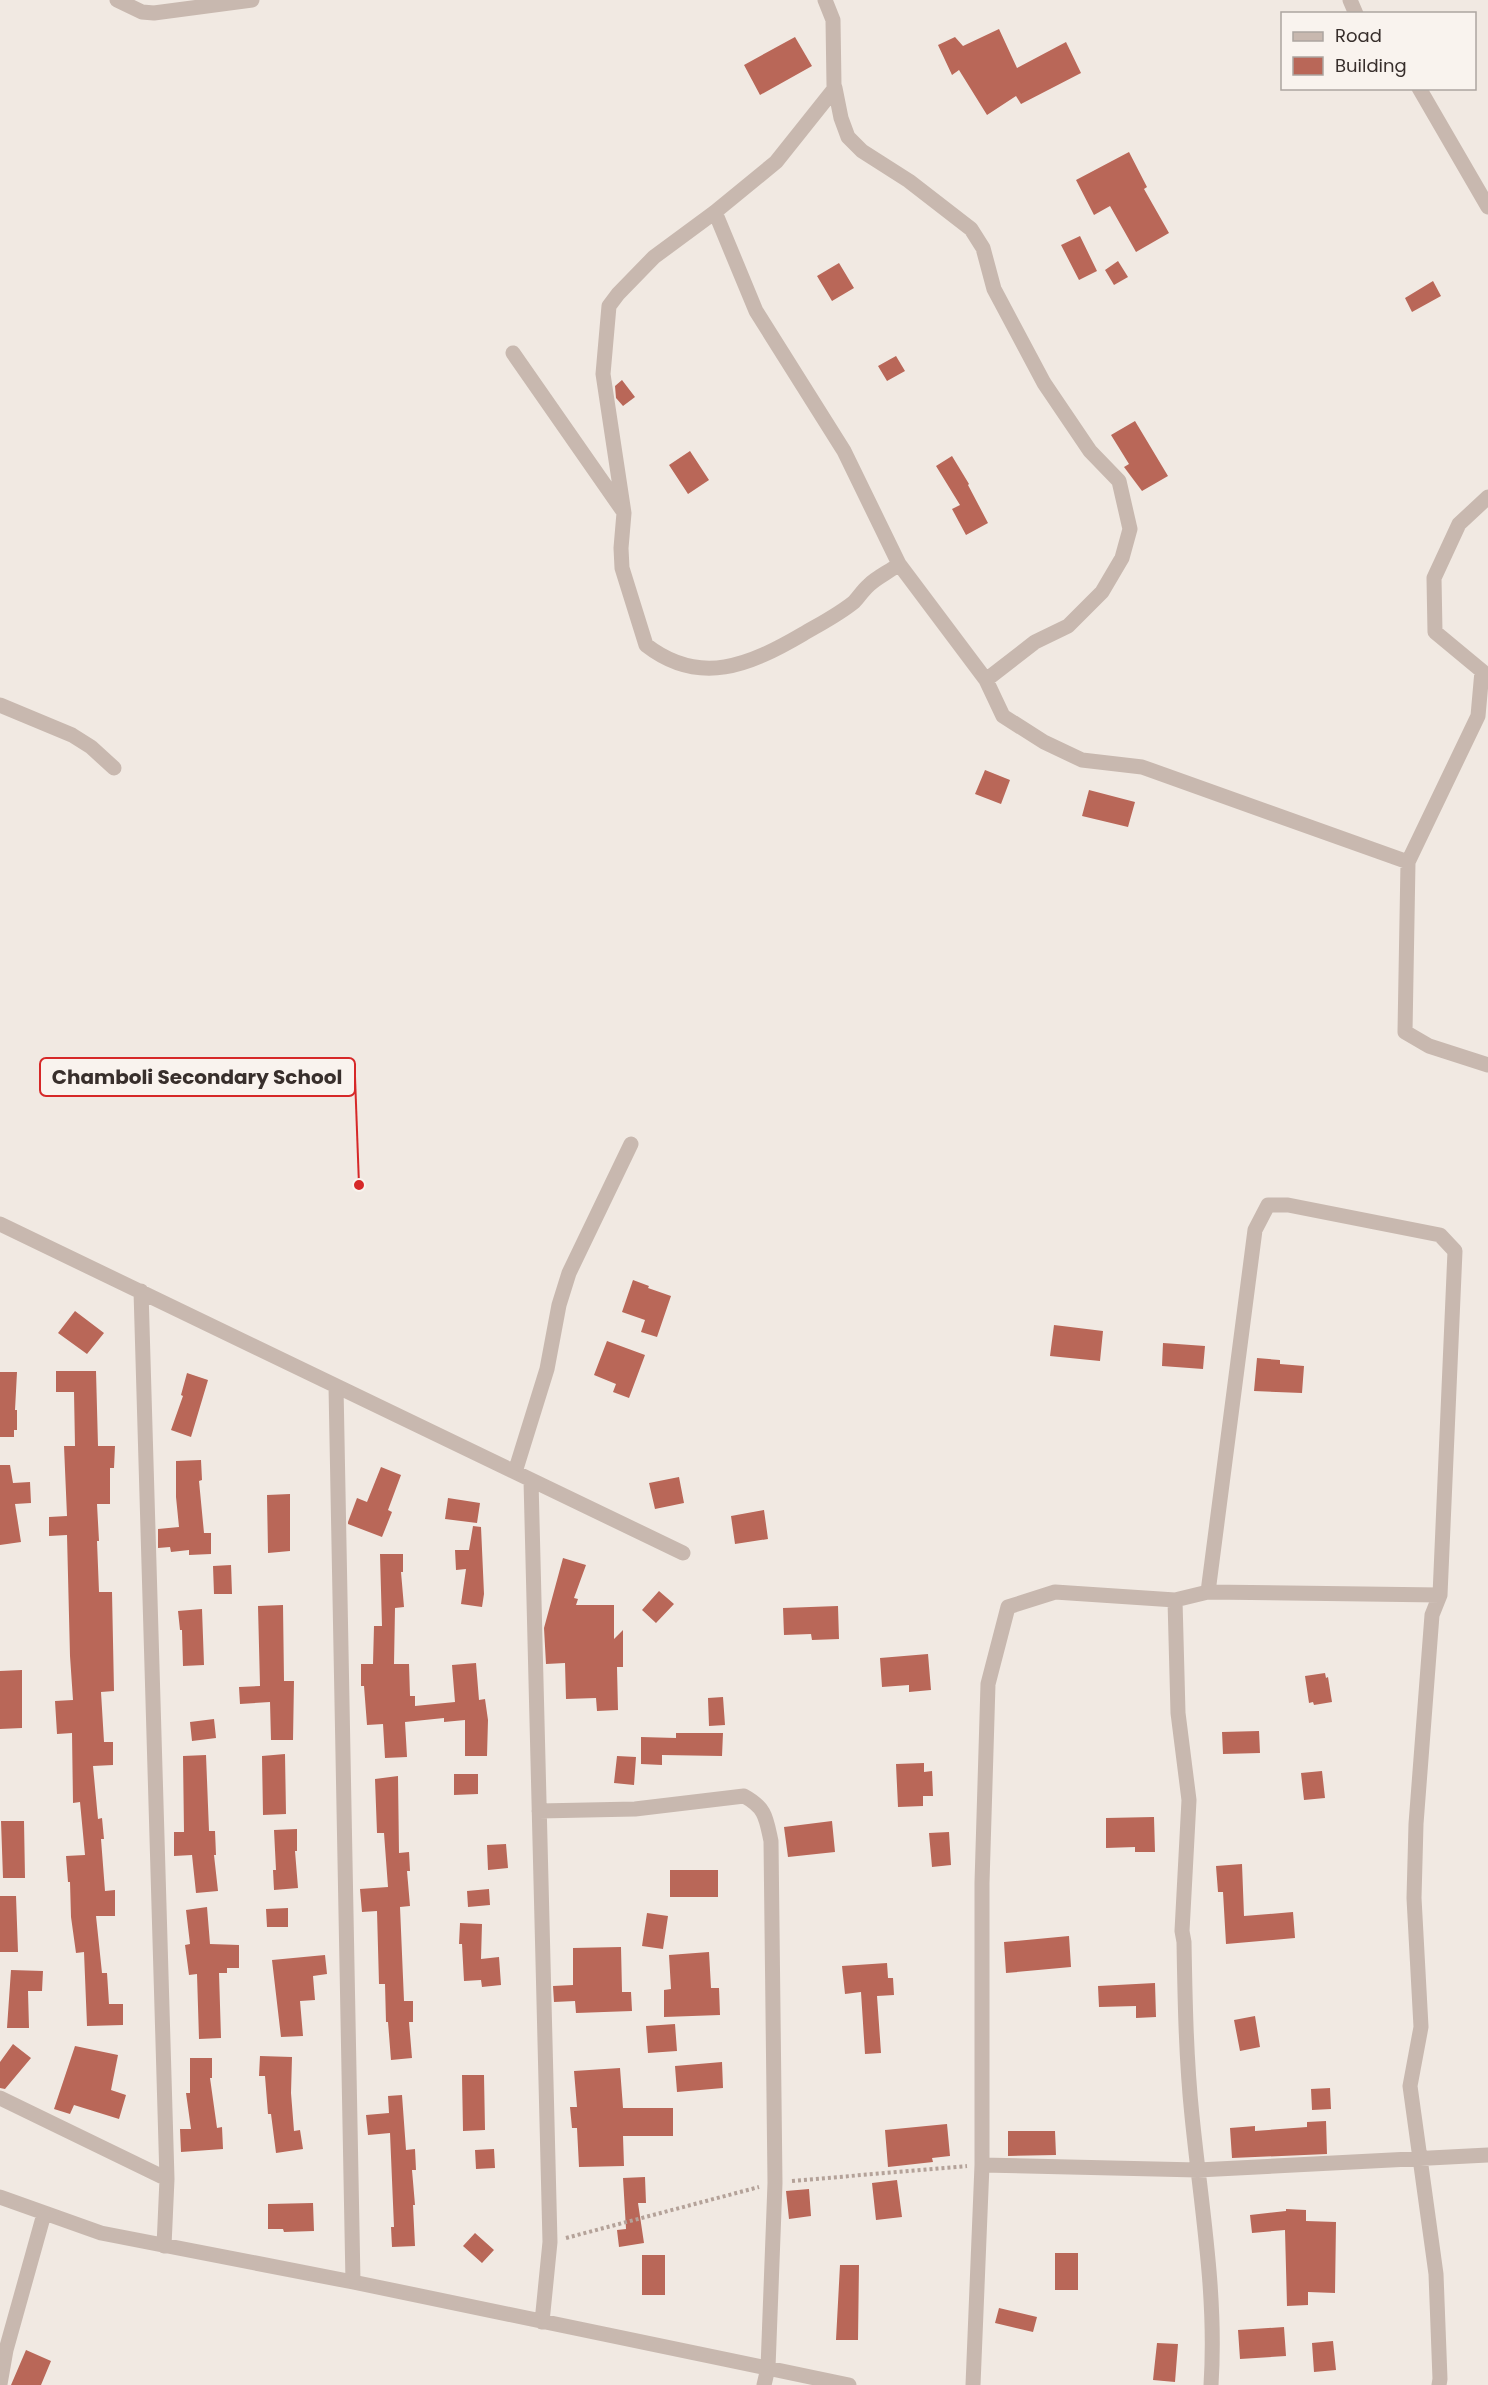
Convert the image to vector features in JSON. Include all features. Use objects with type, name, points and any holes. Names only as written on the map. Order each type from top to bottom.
[{"type":"street","points":[[126,2],[142,12],[154,13],[252,0]]},
{"type":"street","points":[[825,0],[833,20],[835,88],[841,118],[848,137],[862,151],[918,188],[971,229],[984,248],[994,289],[1044,383],[1090,451],[1119,481],[1130,529],[1122,558],[1102,592],[1068,626],[1035,642],[986,680]]},
{"type":"street","points":[[835,88],[776,162],[716,212],[654,257],[609,306],[603,374],[624,513],[622,568],[646,645],[676,663],[705,670],[730,668],[784,645],[855,601],[870,583],[899,564]]},
{"type":"street","points":[[1420,90],[1488,207]]},
{"type":"street","points":[[716,212],[756,311],[844,451],[899,564],[986,680],[1003,716],[1044,742],[1082,759],[1142,767],[1408,861]]},
{"type":"street","points":[[513,353],[624,513]]},
{"type":"street","points":[[1488,496],[1459,524],[1434,578],[1435,632],[1482,671],[1478,716],[1408,861],[1405,1032],[1429,1046],[1488,1065]]},
{"type":"street","points":[[0,705],[72,735],[92,747],[114,768]]},
{"type":"street","points":[[515,1472],[547,1369],[559,1305],[569,1273],[631,1144]]},
{"type":"street","points":[[1208,1592],[1255,1230],[1268,1204],[1288,1205],[1440,1235],[1455,1251],[1440,1595],[1432,1615],[1416,1824],[1414,1898],[1421,2026],[1410,2086],[1436,2274],[1440,2379],[1438,2385]]},
{"type":"street","points":[[0,1224],[683,1553]]},
{"type":"street","points":[[141,1291],[167,2179],[164,2246]]},
{"type":"street","points":[[336,1386],[353,2282]]},
{"type":"street","points":[[531,1480],[550,2242],[542,2322]]},
{"type":"street","points":[[973,2385],[982,2164],[982,1883],[988,1684],[1008,1607],[1055,1592],[1175,1600],[1208,1592],[1440,1595]]},
{"type":"street","points":[[1175,1600],[1178,1713],[1190,1800],[1182,1931],[1186,2059],[1213,2304],[1211,2385]]},
{"type":"street","points":[[539,1810],[635,1809],[744,1797],[759,1805],[766,1818],[771,1841],[775,2183],[768,2368],[764,2385]]},
{"type":"street","points":[[0,2098],[167,2179]]},
{"type":"street","points":[[982,2164],[1197,2170],[1488,2155]]},
{"type":"street","points":[[0,2197],[101,2233],[353,2282],[849,2385]]},
{"type":"street","points":[[0,2384],[6,2350],[44,2214]]},
{"type":"building","points":[[999,29],[1017,68],[1066,42],[1081,73],[1021,104],[1016,96],[987,115],[959,70],[952,75],[938,45],[955,37],[963,46]]},
{"type":"building","points":[[795,37],[812,66],[760,95],[744,65]]},
{"type":"building","points":[[1129,152],[1147,187],[1144,189],[1169,233],[1136,252],[1110,206],[1094,215],[1076,180]]},
{"type":"building","points":[[1080,236],[1097,271],[1079,280],[1061,245]]},
{"type":"building","points":[[1118,261],[1128,277],[1114,285],[1105,270]]},
{"type":"building","points":[[839,263],[854,288],[832,301],[817,276]]},
{"type":"building","points":[[1433,281],[1441,296],[1412,312],[1405,298]]},
{"type":"building","points":[[896,356],[905,371],[887,381],[878,366]]},
{"type":"building","points":[[622,380],[635,397],[623,406],[616,398],[615,386]]},
{"type":"building","points":[[1135,421],[1168,476],[1142,491],[1124,467],[1129,464],[1111,435]]},
{"type":"building","points":[[690,451],[709,480],[688,494],[669,465]]},
{"type":"building","points":[[952,456],[988,523],[966,535],[952,509],[960,505],[936,466]]},
{"type":"building","points":[[985,770],[1010,780],[1001,804],[975,794]]},
{"type":"building","points":[[1089,790],[1135,802],[1128,827],[1082,816]]},
{"type":"building","points":[[633,1280],[671,1296],[657,1337],[641,1332],[645,1320],[622,1312]]},
{"type":"building","points":[[75,1311],[104,1333],[87,1354],[58,1333]]},
{"type":"building","points":[[1054,1325],[1103,1331],[1100,1361],[1050,1356]]},
{"type":"building","points":[[607,1341],[645,1355],[629,1398],[613,1392],[616,1384],[594,1375]]},
{"type":"building","points":[[1163,1343],[1205,1346],[1203,1369],[1162,1366]]},
{"type":"building","points":[[1257,1358],[1280,1360],[1280,1364],[1304,1366],[1302,1393],[1254,1391]]},
{"type":"building","points":[[56,1371],[96,1371],[98,1446],[115,1446],[114,1468],[110,1468],[110,1504],[97,1504],[99,1592],[112,1592],[114,1691],[101,1692],[104,1742],[113,1742],[113,1765],[93,1766],[98,1819],[102,1818],[104,1839],[101,1839],[105,1891],[115,1890],[115,1916],[96,1916],[102,1973],[107,1973],[109,2004],[123,2004],[123,2025],[87,2026],[84,1952],[76,1953],[71,1917],[70,1882],[68,1882],[66,1856],[85,1855],[80,1802],[73,1803],[72,1733],[57,1734],[55,1701],[73,1700],[67,1535],[49,1536],[49,1517],[67,1516],[64,1446],[75,1446],[74,1392],[56,1392]]},
{"type":"building","points":[[0,1372],[17,1372],[15,1410],[17,1410],[17,1430],[14,1430],[14,1437],[0,1437]]},
{"type":"building","points":[[187,1373],[208,1380],[191,1437],[171,1430],[183,1396],[181,1395]]},
{"type":"building","points":[[201,1460],[202,1480],[199,1481],[204,1533],[211,1533],[211,1554],[189,1555],[189,1550],[171,1552],[170,1547],[158,1548],[158,1529],[179,1527],[176,1461]]},
{"type":"building","points":[[0,1465],[10,1465],[13,1483],[30,1482],[31,1503],[15,1504],[21,1542],[0,1545]]},
{"type":"building","points":[[381,1467],[401,1475],[388,1510],[392,1512],[382,1537],[348,1524],[357,1498],[367,1502]]},
{"type":"building","points":[[679,1477],[684,1503],[655,1509],[649,1483]]},
{"type":"building","points":[[290,1494],[290,1551],[268,1553],[267,1495]]},
{"type":"building","points":[[448,1498],[480,1503],[477,1523],[445,1519]]},
{"type":"building","points":[[764,1510],[768,1539],[735,1544],[731,1516]]},
{"type":"building","points":[[473,1526],[481,1527],[484,1594],[482,1607],[461,1604],[466,1569],[456,1570],[455,1550],[469,1550]]},
{"type":"building","points":[[380,1554],[403,1554],[403,1572],[401,1572],[404,1607],[395,1608],[394,1664],[409,1664],[410,1696],[415,1696],[415,1706],[455,1702],[452,1665],[476,1663],[479,1700],[485,1699],[488,1720],[487,1756],[465,1756],[465,1720],[444,1722],[444,1718],[405,1722],[407,1757],[385,1758],[383,1724],[367,1725],[364,1686],[361,1686],[361,1664],[373,1664],[374,1626],[382,1626]]},
{"type":"building","points":[[563,1558],[586,1565],[574,1598],[578,1599],[576,1605],[614,1605],[614,1639],[623,1630],[623,1667],[617,1667],[618,1710],[597,1711],[596,1698],[566,1699],[565,1663],[546,1664],[544,1628]]},
{"type":"building","points":[[231,1565],[232,1594],[214,1594],[213,1566]]},
{"type":"building","points":[[659,1591],[674,1604],[656,1623],[642,1610]]},
{"type":"building","points":[[283,1605],[284,1681],[294,1681],[293,1740],[271,1740],[270,1702],[240,1704],[239,1687],[260,1686],[258,1606]]},
{"type":"building","points":[[838,1606],[839,1639],[812,1640],[811,1634],[784,1635],[783,1608]]},
{"type":"building","points":[[202,1609],[204,1665],[183,1666],[182,1630],[180,1630],[178,1611]]},
{"type":"building","points":[[928,1654],[931,1690],[909,1692],[909,1685],[882,1687],[880,1658]]},
{"type":"building","points":[[22,1670],[22,1728],[0,1729],[0,1671]]},
{"type":"building","points":[[1325,1673],[1326,1678],[1328,1677],[1332,1702],[1314,1705],[1313,1702],[1309,1703],[1305,1676]]},
{"type":"building","points":[[723,1697],[725,1725],[709,1726],[708,1698]]},
{"type":"building","points":[[214,1719],[216,1738],[192,1741],[190,1722]]},
{"type":"building","points":[[1259,1731],[1260,1753],[1223,1754],[1222,1732]]},
{"type":"building","points":[[676,1733],[723,1733],[722,1756],[662,1755],[662,1765],[641,1764],[641,1737],[676,1738]]},
{"type":"building","points":[[285,1754],[286,1814],[263,1815],[262,1756]]},
{"type":"building","points":[[206,1755],[209,1831],[215,1831],[216,1855],[214,1855],[218,1891],[196,1893],[192,1855],[174,1856],[174,1832],[184,1832],[183,1756]]},
{"type":"building","points":[[617,1756],[636,1757],[634,1785],[614,1783]]},
{"type":"building","points":[[924,1763],[924,1772],[932,1771],[933,1796],[923,1796],[923,1806],[898,1807],[896,1764]]},
{"type":"building","points":[[1322,1771],[1325,1798],[1304,1800],[1301,1773]]},
{"type":"building","points":[[454,1774],[478,1774],[478,1794],[454,1795]]},
{"type":"building","points":[[398,1776],[399,1853],[409,1852],[410,1871],[407,1871],[410,1906],[400,1907],[404,2001],[413,2001],[413,2022],[409,2022],[412,2058],[391,2060],[388,2022],[386,2022],[385,1984],[379,1984],[377,1911],[362,1912],[360,1889],[388,1887],[384,1833],[377,1833],[375,1779]]},
{"type":"building","points":[[1154,1817],[1155,1852],[1135,1852],[1135,1847],[1106,1848],[1106,1818]]},
{"type":"building","points":[[1,1821],[24,1821],[25,1878],[3,1878]]},
{"type":"building","points":[[832,1821],[835,1852],[788,1857],[784,1827]]},
{"type":"building","points":[[297,1829],[297,1851],[295,1851],[298,1888],[274,1890],[273,1870],[276,1870],[274,1830]]},
{"type":"building","points":[[949,1832],[951,1865],[932,1867],[929,1833]]},
{"type":"building","points":[[506,1844],[508,1868],[488,1870],[487,1845]]},
{"type":"building","points":[[1242,1864],[1244,1916],[1293,1912],[1295,1938],[1226,1944],[1223,1892],[1218,1892],[1216,1866]]},
{"type":"building","points":[[670,1870],[718,1870],[718,1897],[670,1897]]},
{"type":"building","points":[[489,1889],[490,1905],[468,1907],[467,1891]]},
{"type":"building","points":[[0,1896],[16,1896],[18,1952],[0,1952]]},
{"type":"building","points":[[207,1907],[210,1944],[239,1945],[239,1968],[227,1968],[227,1973],[219,1973],[221,2038],[199,2039],[197,1974],[189,1975],[185,1945],[190,1944],[186,1910]]},
{"type":"building","points":[[288,1908],[288,1927],[267,1927],[266,1909]]},
{"type":"building","points":[[647,1913],[668,1916],[663,1949],[642,1946]]},
{"type":"building","points":[[460,1923],[482,1924],[481,1959],[499,1957],[501,1985],[482,1987],[481,1980],[464,1981],[462,1944],[459,1944]]},
{"type":"building","points":[[1069,1936],[1071,1967],[1006,1973],[1004,1942]]},
{"type":"building","points":[[621,1947],[622,1992],[631,1992],[632,2011],[576,2013],[575,2001],[554,2002],[553,1986],[573,1985],[573,1948]]},
{"type":"building","points":[[709,1952],[711,1988],[719,1988],[720,2015],[664,2017],[664,1990],[671,1989],[669,1955]]},
{"type":"building","points":[[325,1955],[327,1974],[313,1976],[315,2000],[300,2001],[303,2036],[281,2037],[272,1960]]},
{"type":"building","points":[[887,1963],[888,1978],[893,1978],[894,1995],[877,1996],[881,2053],[865,2054],[861,1992],[845,1994],[842,1966]]},
{"type":"building","points":[[11,1970],[43,1971],[42,1991],[28,1991],[29,2028],[7,2028]]},
{"type":"building","points":[[1155,1983],[1156,2017],[1136,2018],[1136,2006],[1099,2007],[1098,1986]]},
{"type":"building","points":[[1255,2016],[1260,2047],[1240,2051],[1234,2020]]},
{"type":"building","points":[[675,2024],[677,2051],[648,2053],[646,2026]]},
{"type":"building","points":[[13,2044],[31,2058],[5,2089],[0,2088],[0,2062]]},
{"type":"building","points":[[75,2046],[118,2055],[111,2090],[126,2095],[119,2119],[74,2105],[70,2114],[54,2109]]},
{"type":"building","points":[[260,2056],[292,2057],[291,2093],[294,2131],[300,2130],[303,2149],[276,2153],[271,2114],[268,2114],[265,2076],[259,2076]]},
{"type":"building","points":[[190,2058],[212,2058],[212,2078],[210,2078],[217,2128],[222,2127],[223,2149],[181,2152],[180,2129],[191,2129],[186,2093],[190,2093]]},
{"type":"building","points":[[722,2062],[723,2088],[677,2092],[675,2066]]},
{"type":"building","points":[[620,2068],[623,2108],[673,2108],[673,2136],[623,2136],[624,2166],[579,2167],[577,2128],[572,2128],[570,2107],[577,2107],[574,2071]]},
{"type":"building","points":[[462,2075],[484,2075],[485,2130],[463,2131]]},
{"type":"building","points":[[1330,2088],[1331,2109],[1312,2110],[1311,2089]]},
{"type":"building","points":[[402,2095],[406,2150],[415,2149],[416,2170],[412,2170],[415,2246],[392,2247],[391,2227],[394,2227],[390,2133],[368,2135],[366,2115],[389,2113],[388,2096]]},
{"type":"building","points":[[1326,2121],[1327,2154],[1232,2158],[1230,2128],[1255,2126],[1255,2131],[1307,2127],[1307,2122]]},
{"type":"building","points":[[947,2124],[950,2156],[932,2158],[933,2162],[888,2167],[885,2130]]},
{"type":"building","points":[[1008,2131],[1055,2131],[1056,2155],[1008,2156]]},
{"type":"building","points":[[494,2149],[495,2168],[476,2169],[475,2150]]},
{"type":"building","points":[[645,2177],[646,2203],[638,2203],[644,2243],[619,2247],[617,2230],[626,2229],[623,2178]]},
{"type":"building","points":[[897,2180],[902,2217],[876,2220],[872,2183]]},
{"type":"building","points":[[809,2189],[811,2216],[789,2219],[786,2191]]},
{"type":"building","points":[[313,2203],[314,2231],[284,2232],[283,2229],[268,2229],[268,2204]]},
{"type":"building","points":[[1286,2209],[1306,2210],[1306,2221],[1336,2222],[1335,2293],[1308,2292],[1308,2305],[1287,2306],[1285,2230],[1252,2233],[1250,2215],[1286,2211]]},
{"type":"building","points":[[475,2233],[494,2250],[482,2263],[463,2246]]},
{"type":"building","points":[[1055,2253],[1078,2253],[1078,2290],[1055,2290]]},
{"type":"building","points":[[642,2255],[665,2255],[665,2295],[642,2295]]},
{"type":"building","points":[[840,2265],[859,2265],[858,2340],[836,2340]]},
{"type":"building","points":[[999,2308],[1037,2317],[1033,2332],[995,2323]]},
{"type":"building","points":[[1284,2327],[1286,2356],[1240,2359],[1238,2330]]},
{"type":"building","points":[[1333,2341],[1336,2370],[1314,2372],[1312,2343]]},
{"type":"building","points":[[1157,2343],[1178,2344],[1175,2382],[1153,2380]]},
{"type":"building","points":[[26,2350],[51,2361],[41,2385],[11,2385]]},
{"type":"place","name":"Chamboli Secondary School","points":[[359,1185]]}]
